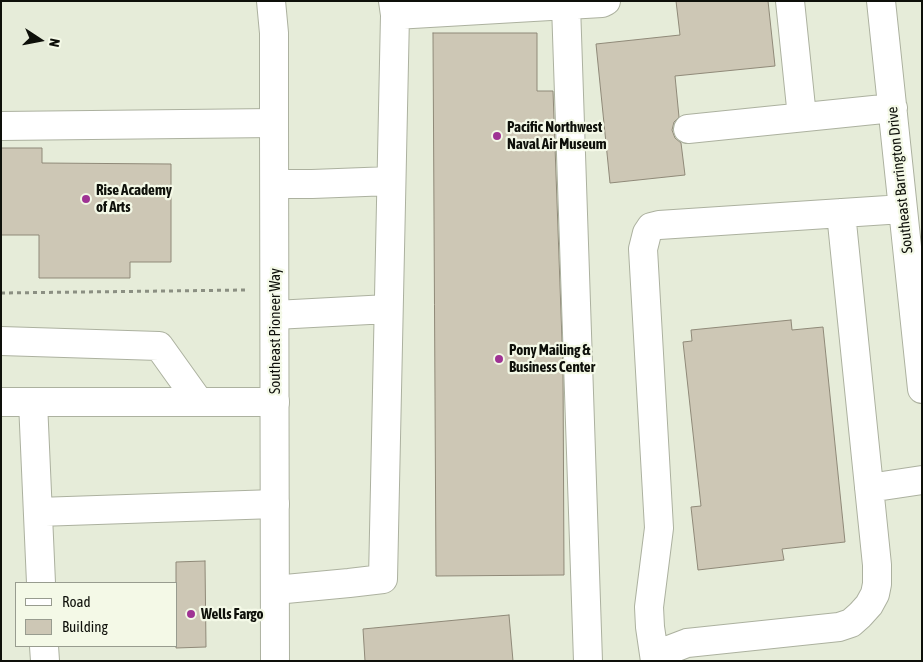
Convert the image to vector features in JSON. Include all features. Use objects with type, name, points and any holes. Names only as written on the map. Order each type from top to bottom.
[{"type":"main road","name":"Southeast Pioneer Way","points":[[271,1],[274,33],[275,661]]},
{"type":"main road","points":[[275,590],[383,579],[394,8],[566,5],[602,3],[606,1]]},
{"type":"main road","points":[[790,1],[802,117]]},
{"type":"main road","name":"Southeast Barrington Drive","points":[[882,1],[903,209],[918,317],[922,388]]},
{"type":"main road","points":[[566,5],[588,661]]},
{"type":"main road","points":[[688,129],[893,108]]},
{"type":"main road","points":[[1,126],[274,123]]},
{"type":"main road","points":[[274,184],[392,181]]},
{"type":"main road","points":[[656,661],[650,628],[649,607],[659,528],[643,249],[647,233],[659,225],[903,209]]},
{"type":"main road","points":[[656,661],[666,651],[687,643],[839,627],[851,623],[860,615],[869,605],[875,594],[877,565],[841,213]]},
{"type":"main road","points":[[274,302],[388,309]]},
{"type":"main road","points":[[1,341],[160,346],[199,402]]},
{"type":"main road","points":[[1,402],[275,402]]},
{"type":"main road","points":[[33,402],[41,582]]},
{"type":"main road","points":[[870,488],[922,480]]},
{"type":"main road","points":[[38,512],[275,504]]},
{"type":"main road","points":[[44,647],[45,661]]},
{"type":"path","points":[[1,293],[274,302]]},
{"type":"building","points":[[676,1],[768,1],[775,66],[675,76],[679,117],[674,122],[672,130],[675,138],[681,143],[685,175],[610,183],[596,44],[680,35]]},
{"type":"building","points":[[433,33],[537,33],[537,91],[553,91],[563,368],[564,575],[436,576]]},
{"type":"building","name":"Rise Academy of Arts","points":[[1,148],[42,148],[42,163],[171,164],[171,262],[130,262],[130,278],[39,278],[39,235],[1,235]]},
{"type":"building","points":[[791,320],[792,330],[823,327],[845,542],[782,549],[784,560],[698,570],[691,507],[701,506],[683,342],[692,341],[691,330]]},
{"type":"building","points":[[205,561],[206,647],[176,648],[178,647],[178,582],[176,582],[176,562]]},
{"type":"building","points":[[509,615],[513,661],[365,661],[363,629]]},
{"type":"place","name":"Pacific Northwest Naval Air Museum","points":[[497,136]]},
{"type":"place","name":"Rise Academy of Arts","points":[[86,199]]},
{"type":"place","name":"Pony Mailing & Business Center","points":[[499,359]]},
{"type":"place","name":"Wells Fargo","points":[[191,614]]}]
